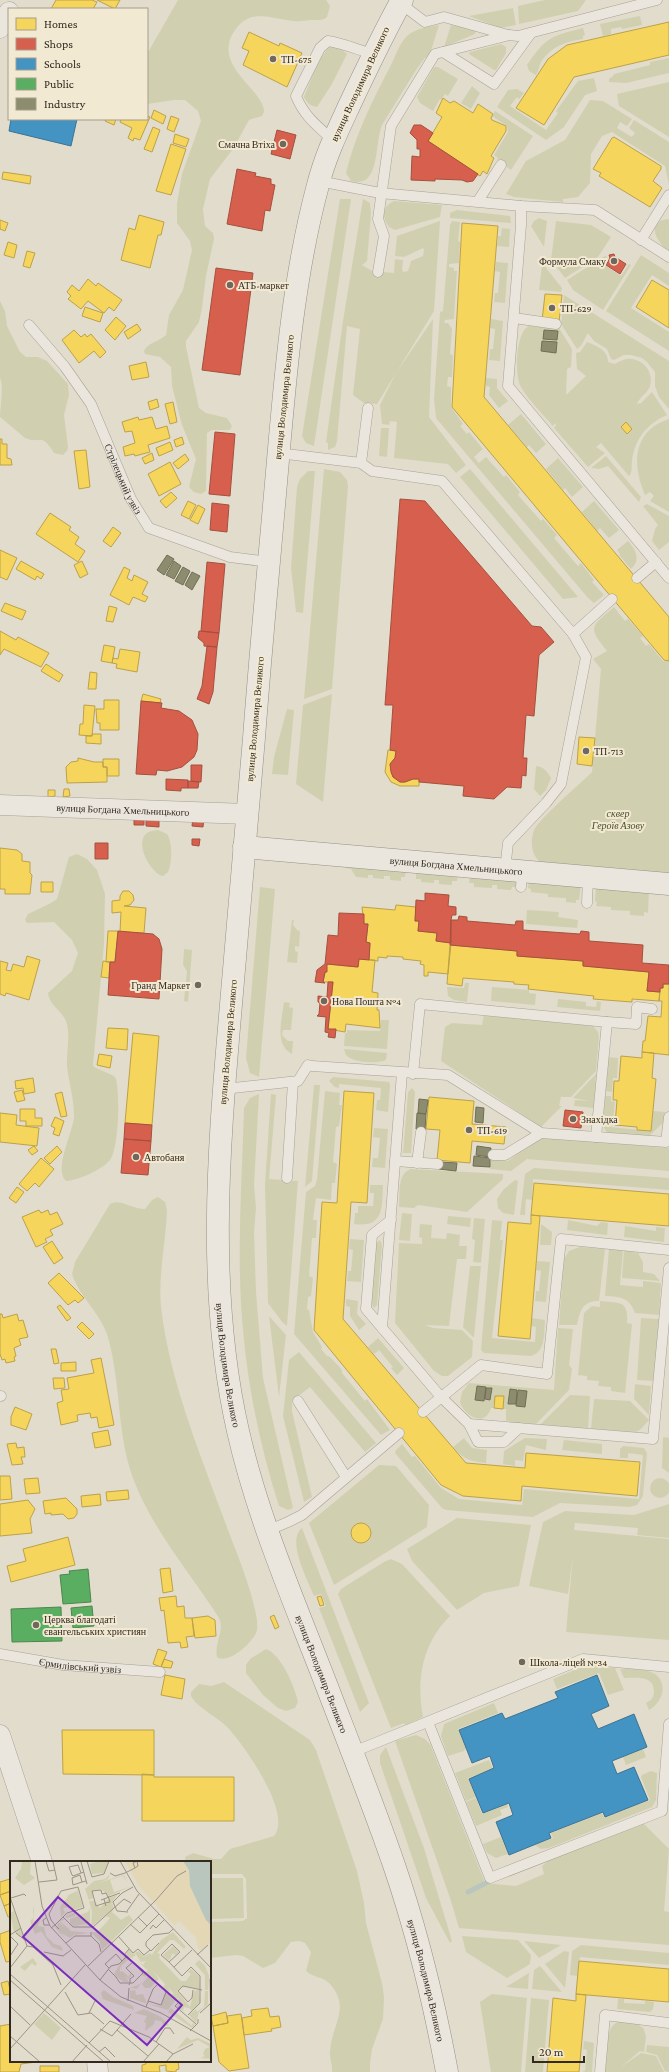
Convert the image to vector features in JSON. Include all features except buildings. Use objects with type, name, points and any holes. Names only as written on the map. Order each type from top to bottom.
[{"type":"main road","name":"вулиця Володимира Великого","points":[[401,1],[373,54],[333,140],[319,181],[299,276],[284,385],[246,814],[224,1089],[218,1216],[220,1294],[225,1360],[239,1434],[267,1531],[353,1752],[396,1871],[417,1942],[440,2034],[447,2072]]},
{"type":"main road","name":"вулиця Богдана Хмельницького","points":[[244,847],[516,876],[588,877],[669,884]]},
{"type":"street","points":[[0,28],[8,14]]},
{"type":"street","name":"вулиця Богдана Хмельницького","points":[[0,805],[246,814]]},
{"type":"street","points":[[0,1735],[42,1861]]},
{"type":"street","points":[[97,2062],[98,2072]]},
{"type":"lane","points":[[401,1],[425,22],[444,17],[509,35],[518,36],[657,0]]},
{"type":"lane","points":[[443,52],[494,84],[531,33]]},
{"type":"lane","points":[[378,272],[384,236],[378,219],[380,193],[391,126],[435,54],[509,35]]},
{"type":"lane","points":[[333,140],[309,119],[301,108],[296,96],[320,48],[328,41],[339,42],[352,49],[373,54]]},
{"type":"lane","points":[[478,201],[501,165]]},
{"type":"lane","points":[[319,181],[380,193],[521,206],[595,210],[669,257]]},
{"type":"lane","points":[[641,240],[669,195]]},
{"type":"lane","points":[[521,206],[521,225],[508,386],[669,578]]},
{"type":"lane","points":[[514,318],[556,324]]},
{"type":"lane","name":"Стрілецький узвіз","points":[[29,325],[64,367],[91,404],[131,499],[149,528],[230,557],[269,562]]},
{"type":"lane","points":[[361,463],[368,408]]},
{"type":"lane","points":[[278,453],[361,463],[372,471],[442,481],[573,634],[586,657],[561,784],[546,803],[508,843],[516,876]]},
{"type":"lane","points":[[637,578],[656,562]]},
{"type":"lane","points":[[573,634],[612,599]]},
{"type":"lane","points":[[587,903],[588,877]]},
{"type":"lane","points":[[413,1074],[420,1004],[636,1024],[637,1007],[652,1009]]},
{"type":"lane","points":[[596,1137],[607,1022]]},
{"type":"lane","points":[[224,1089],[298,1081],[308,1065],[448,1076],[541,1133],[666,1142],[669,1116]]},
{"type":"lane","points":[[382,1328],[402,1073]]},
{"type":"lane","points":[[287,1178],[293,1082]]},
{"type":"lane","points":[[417,1163],[421,1132]]},
{"type":"lane","points":[[494,1154],[505,1155],[541,1133]]},
{"type":"lane","points":[[395,1161],[438,1164]]},
{"type":"lane","points":[[391,1220],[372,1235],[366,1309],[441,1397],[469,1424],[478,1442],[504,1442],[519,1428]]},
{"type":"lane","points":[[423,1412],[481,1365],[547,1374],[561,1239],[669,1250]]},
{"type":"lane","points":[[469,1424],[653,1439],[669,1268]]},
{"type":"lane","points":[[298,1401],[346,1477]]},
{"type":"lane","points":[[267,1531],[295,1519],[399,1433]]},
{"type":"lane","name":"Єрмилівський узвіз","points":[[0,1654],[63,1665],[160,1672]]},
{"type":"lane","points":[[353,1752],[583,1659],[669,1666]]},
{"type":"lane","points":[[428,1722],[490,1878],[662,1811],[669,1724]]},
{"type":"lane","points":[[600,2072],[605,2015],[669,2023]]},
{"type":"green space","points":[[178,0],[326,0],[330,6],[327,17],[320,20],[296,21],[260,16],[252,17],[245,20],[238,26],[232,35],[229,47],[230,58],[242,78],[257,96],[262,104],[264,112],[262,116],[249,120],[233,149],[210,179],[203,209],[205,226],[213,233],[214,239],[206,276],[199,322],[186,341],[186,347],[199,408],[206,413],[227,418],[232,426],[230,430],[212,430],[207,433],[206,491],[201,494],[194,492],[189,487],[196,459],[182,425],[172,386],[171,367],[160,357],[145,354],[144,351],[148,346],[166,335],[169,315],[183,290],[192,250],[190,241],[177,223],[177,204],[182,174],[201,121],[198,111],[185,100],[148,104],[148,52]]},
{"type":"green space","points":[[545,0],[586,0],[578,11],[519,24],[518,6]]},
{"type":"green space","points":[[513,8],[516,25],[500,28],[469,16]]},
{"type":"green space","points":[[640,16],[642,25],[622,29],[621,27],[611,29],[611,34],[603,36],[600,24]]},
{"type":"green space","points":[[439,25],[430,54],[424,59],[416,70],[382,125],[372,172],[361,182],[351,181],[346,173],[354,145],[400,45],[407,36],[414,31]]},
{"type":"green space","points":[[451,25],[476,30],[475,34],[444,47]]},
{"type":"green space","points":[[583,28],[585,35],[583,36],[583,39],[571,41],[556,47],[541,61],[536,75],[529,71],[527,65],[539,49],[550,39],[563,33]]},
{"type":"green space","points":[[501,44],[506,47],[506,53],[496,70],[469,54],[470,52]]},
{"type":"green space","points":[[332,46],[340,48],[347,54],[332,84],[317,107],[315,107],[309,104],[304,97],[320,61],[328,49]]},
{"type":"green space","points":[[669,58],[669,73],[626,83],[609,82],[609,79],[614,74],[650,65],[650,62]]},
{"type":"green space","points":[[434,67],[438,67],[458,79],[448,96],[445,94],[441,100],[440,99],[433,111],[420,103],[417,97]]},
{"type":"green space","points":[[594,78],[597,91],[585,95],[564,127],[546,140],[497,107],[508,90],[517,89],[524,93],[519,99],[517,97],[510,106],[546,130],[558,113],[556,111],[578,81]]},
{"type":"green space","points":[[669,82],[669,137],[619,106],[617,94]]},
{"type":"green space","points":[[472,86],[480,93],[471,109],[461,103]]},
{"type":"green space","points":[[590,100],[603,101],[632,119],[627,126],[620,122],[617,128],[632,137],[635,133],[629,128],[634,120],[669,142],[669,185],[665,166],[612,132],[602,136],[591,154],[590,183],[578,197],[563,199],[563,202],[514,197],[506,194],[526,161],[565,140]]},
{"type":"green space","points":[[495,111],[533,136],[511,170],[497,160],[498,158],[494,155],[508,132],[507,126],[492,116]]},
{"type":"green space","points":[[340,199],[351,199],[314,446],[306,443],[302,436]]},
{"type":"green space","points":[[363,199],[370,203],[371,214],[367,261],[362,265],[372,271],[394,273],[395,259],[403,260],[403,272],[408,271],[411,261],[423,256],[424,250],[423,248],[404,257],[395,256],[397,236],[440,221],[434,311],[377,404],[364,403],[353,395],[360,329],[347,326],[337,441],[335,447],[328,450],[328,443],[326,442],[343,321]]},
{"type":"green space","points":[[394,201],[442,205],[440,217],[395,230],[389,227],[384,216],[387,206]]},
{"type":"green space","points":[[457,210],[510,216],[511,223],[450,218],[450,213]]},
{"type":"green space","points":[[539,218],[547,221],[544,247],[531,226],[534,221]]},
{"type":"green space","points":[[669,219],[669,252],[657,238],[655,228],[661,221]]},
{"type":"green space","points":[[452,221],[460,222],[458,241],[460,242],[459,263],[449,264],[449,267],[454,268],[454,271],[457,271],[454,319],[445,320],[444,323],[448,323],[452,329],[450,354],[453,355],[452,377],[448,377],[447,386],[451,387],[451,407],[463,424],[460,426],[467,434],[469,432],[483,449],[474,457],[479,463],[486,457],[504,477],[506,475],[520,492],[518,495],[541,521],[543,519],[557,535],[554,538],[578,566],[581,563],[594,580],[592,582],[604,595],[594,603],[588,598],[436,418],[434,399],[440,312],[443,311],[450,225]]},
{"type":"green space","points":[[556,221],[591,225],[611,237],[598,257],[565,278],[551,260]]},
{"type":"green space","points":[[502,228],[510,229],[509,247],[497,246],[498,236],[501,236]]},
{"type":"green space","points":[[641,255],[669,273],[669,286],[652,275],[631,308],[669,332],[669,351],[606,311]]},
{"type":"green space","points":[[605,256],[607,257],[603,264],[621,276],[629,264],[631,265],[603,310],[573,290],[567,280]]},
{"type":"green space","points":[[543,257],[546,260],[546,268],[562,288],[561,292],[539,290]]},
{"type":"green space","points":[[496,262],[508,263],[505,303],[494,302],[495,293],[498,293],[500,272],[495,271]]},
{"type":"green space","points":[[564,295],[669,361],[669,409],[659,397],[655,386],[655,372],[642,358],[624,355],[614,360],[611,359],[607,349],[594,341],[588,333],[581,346],[577,349],[561,324]]},
{"type":"green space","points":[[0,301],[5,311],[7,326],[20,352],[26,357],[38,357],[47,361],[68,384],[69,395],[64,415],[68,447],[67,451],[63,455],[54,453],[43,440],[30,440],[25,438],[0,417],[2,391],[0,378]]},
{"type":"green space","points":[[433,319],[429,417],[466,465],[456,473],[448,464],[394,458],[397,422],[390,421],[389,425],[382,424],[380,405],[396,373]]},
{"type":"green space","points":[[491,319],[503,321],[500,361],[489,360],[490,349],[493,349],[495,329],[490,328]]},
{"type":"green space","points":[[529,326],[559,328],[572,349],[571,367],[567,369],[566,395],[586,376],[577,369],[576,353],[580,352],[587,342],[604,351],[608,358],[608,362],[615,364],[626,359],[635,360],[643,364],[649,371],[651,381],[650,386],[648,391],[637,404],[641,403],[652,392],[667,415],[648,427],[639,439],[636,445],[629,476],[601,443],[596,447],[605,453],[588,467],[554,428],[556,425],[555,423],[553,426],[524,392],[517,374],[517,364],[521,336]]},
{"type":"green space","points":[[486,378],[497,379],[497,388],[508,401],[499,408],[489,395],[490,387],[486,386]]},
{"type":"green space","points":[[521,414],[546,444],[536,453],[529,445],[527,447],[508,425]]},
{"type":"green space","points":[[669,419],[669,512],[650,501],[654,496],[650,492],[645,495],[638,472],[637,461],[638,450],[642,440],[648,432],[657,424]]},
{"type":"green space","points":[[381,428],[389,428],[387,457],[379,456]]},
{"type":"green space","points":[[606,456],[641,497],[639,502],[608,466],[599,469],[591,468]]},
{"type":"green space","points":[[558,458],[583,487],[572,497],[565,488],[563,490],[546,469]]},
{"type":"green space","points":[[324,469],[340,472],[347,480],[348,486],[332,689],[304,699]]},
{"type":"green space","points":[[470,469],[578,597],[563,599],[460,477]]},
{"type":"green space","points":[[308,471],[315,471],[303,613],[296,612],[291,568],[297,487],[300,479]]},
{"type":"green space","points":[[594,501],[619,530],[609,538],[600,528],[597,531],[582,512]]},
{"type":"green space","points":[[647,504],[669,516],[669,542],[659,550],[652,541],[655,529],[658,525],[643,506]]},
{"type":"green space","points":[[628,541],[635,551],[637,559],[631,569],[619,555],[620,554],[617,550]]},
{"type":"green space","name":"сквер Героїв Азову","points":[[614,607],[625,621],[628,619],[643,636],[640,638],[646,646],[649,644],[663,661],[669,661],[669,874],[540,862],[535,856],[532,848],[533,834],[537,825],[592,772],[601,669],[593,659],[607,651],[596,636],[594,627],[600,619]]},
{"type":"green space","points":[[332,694],[323,802],[296,784],[303,705]]},
{"type":"green space","points":[[287,709],[294,710],[288,775],[272,774],[274,757]]},
{"type":"green space","points":[[536,766],[545,770],[551,778],[546,790],[540,796],[534,789]]},
{"type":"green space","points":[[158,830],[167,834],[171,848],[171,858],[168,872],[163,876],[152,868],[147,861],[142,844],[143,837],[148,832]]},
{"type":"green space","points":[[77,854],[87,859],[97,870],[105,894],[104,944],[93,1065],[94,1067],[114,1076],[116,1079],[118,1121],[113,1154],[110,1160],[90,1174],[66,1181],[62,1168],[63,1159],[74,1116],[67,1067],[68,1032],[64,1017],[51,1001],[48,993],[72,971],[78,953],[72,940],[54,922],[27,923],[25,920],[28,914],[57,899],[69,857]]},
{"type":"green space","points":[[346,865],[406,870],[405,877],[401,877],[401,881],[390,880],[390,876],[384,876],[384,879],[373,878],[373,875],[368,875],[368,878],[356,877],[351,869],[346,868]]},
{"type":"green space","points":[[416,871],[458,874],[457,881],[452,881],[452,885],[439,884],[439,880],[434,880],[434,883],[421,882],[421,879],[416,879]]},
{"type":"green space","points":[[470,875],[517,879],[516,887],[512,887],[511,890],[497,889],[497,885],[492,885],[492,888],[474,887],[474,883],[469,883]]},
{"type":"green space","points":[[529,879],[581,884],[579,900],[576,900],[576,903],[566,902],[566,898],[548,897],[548,894],[531,892],[531,889],[528,888]]},
{"type":"green space","points":[[596,886],[649,890],[648,913],[644,912],[644,916],[630,915],[630,911],[611,910],[611,907],[596,906]]},
{"type":"green space","points":[[260,887],[275,889],[259,1077],[250,1073],[246,1058]]},
{"type":"green space","points":[[527,910],[559,912],[558,917],[578,920],[577,928],[526,924]]},
{"type":"green space","points":[[292,920],[294,920],[293,925],[300,931],[299,947],[295,946],[295,951],[298,952],[297,963],[287,962]]},
{"type":"green space","points":[[184,949],[192,950],[188,1002],[184,1001],[187,971],[183,965]]},
{"type":"green space","points":[[465,983],[469,983],[467,1002],[454,1000],[448,996],[447,987],[464,988]]},
{"type":"green space","points":[[492,987],[529,990],[529,993],[536,994],[535,1005],[491,1001]]},
{"type":"green space","points":[[558,999],[586,1002],[586,1006],[596,1007],[597,1001],[601,1002],[600,1011],[557,1007]]},
{"type":"green space","points":[[284,1002],[290,1003],[289,1007],[293,1008],[291,1030],[283,1030],[282,1035],[288,1041],[293,1041],[292,1054],[286,1050],[281,1038],[280,1031]]},
{"type":"green space","points":[[484,1015],[593,1026],[598,1032],[599,1037],[596,1071],[571,1097],[561,1097],[559,1106],[562,1106],[541,1127],[441,1061],[445,1027],[452,1023],[482,1025]]},
{"type":"green space","points":[[381,1020],[389,1020],[387,1049],[344,1046],[345,1033],[347,1033],[347,1030],[380,1031]]},
{"type":"green space","points":[[344,1049],[387,1053],[386,1060],[371,1062],[354,1060],[346,1055]]},
{"type":"green space","points":[[608,1057],[618,1058],[617,1078],[613,1078],[612,1092],[605,1091]]},
{"type":"green space","points":[[596,1074],[594,1108],[574,1106],[575,1100],[589,1101],[573,1098]]},
{"type":"green space","points":[[333,1077],[389,1082],[388,1112],[376,1110],[377,1100],[380,1100],[381,1088],[339,1084],[339,1088],[335,1087],[329,1081]]},
{"type":"green space","points":[[314,1085],[320,1085],[312,1181],[305,1187]]},
{"type":"green space","points":[[412,1088],[415,1092],[411,1153],[403,1153],[408,1092]]},
{"type":"green space","points":[[325,1091],[340,1093],[339,1105],[342,1105],[339,1126],[336,1127],[333,1162],[337,1164],[335,1183],[332,1183],[331,1200],[316,1198],[313,1220],[317,1220],[316,1238],[312,1238],[309,1276],[313,1278],[311,1296],[308,1297],[307,1309],[309,1310],[313,1332],[322,1347],[321,1349],[342,1370],[342,1373],[365,1401],[367,1399],[390,1430],[381,1435],[294,1334],[306,1192],[315,1186],[317,1179]]},
{"type":"green space","points":[[259,1094],[254,1185],[256,1208],[254,1232],[256,1292],[263,1378],[293,1508],[288,1510],[279,1506],[266,1463],[256,1419],[245,1352],[241,1302],[240,1219],[244,1108],[250,1098]]},
{"type":"green space","points":[[271,1094],[276,1095],[269,1179],[298,1181],[287,1326],[268,1303],[265,1185]]},
{"type":"green space","points":[[605,1096],[611,1096],[611,1101],[615,1102],[613,1120],[610,1120],[610,1127],[651,1131],[653,1111],[665,1112],[664,1122],[648,1137],[607,1133],[603,1126]]},
{"type":"green space","points":[[374,1128],[388,1129],[385,1168],[372,1167],[373,1158],[378,1158],[380,1138],[373,1137]]},
{"type":"green space","points":[[540,1137],[669,1148],[669,1171],[527,1159],[511,1171],[490,1169],[491,1159],[508,1161]]},
{"type":"green space","points":[[534,1168],[669,1178],[669,1190],[533,1179],[532,1200],[526,1199],[525,1215],[520,1215],[525,1174]]},
{"type":"green space","points":[[411,1169],[503,1174],[503,1179],[467,1212],[418,1205],[414,1208],[399,1207],[401,1179],[407,1171]]},
{"type":"green space","points":[[515,1180],[518,1181],[514,1215],[503,1213],[498,1208],[497,1199],[503,1190]]},
{"type":"green space","points":[[370,1185],[383,1185],[379,1215],[371,1223],[354,1224],[355,1213],[358,1213],[358,1206],[373,1206],[374,1193],[370,1193]]},
{"type":"green space","points":[[158,1197],[165,1202],[167,1210],[160,1295],[165,1336],[179,1392],[188,1420],[245,1575],[257,1620],[257,1630],[250,1642],[233,1656],[222,1659],[217,1657],[216,1652],[221,1628],[219,1618],[169,1545],[136,1487],[125,1450],[114,1367],[107,1334],[99,1318],[79,1290],[72,1274],[75,1262],[110,1204],[118,1202],[136,1208],[145,1209],[152,1200]]},
{"type":"green space","points":[[402,1213],[412,1214],[410,1241],[399,1240]]},
{"type":"green space","points":[[448,1216],[471,1218],[470,1227],[447,1224]]},
{"type":"green space","points":[[474,1218],[485,1219],[481,1263],[473,1262],[475,1240],[472,1239]]},
{"type":"green space","points":[[492,1220],[502,1221],[500,1240],[503,1240],[492,1338],[535,1342],[536,1327],[531,1326],[532,1318],[545,1320],[542,1346],[536,1354],[531,1356],[484,1353],[481,1350]]},
{"type":"green space","points":[[568,1220],[597,1226],[601,1222],[608,1223],[607,1235],[567,1230]]},
{"type":"green space","points":[[420,1224],[432,1225],[431,1238],[446,1239],[447,1233],[460,1235],[459,1246],[467,1246],[466,1259],[457,1259],[449,1326],[425,1325],[433,1328],[462,1330],[473,1341],[472,1357],[448,1376],[442,1376],[434,1371],[395,1323],[399,1243],[422,1244],[422,1238],[419,1237]]},
{"type":"green space","points":[[541,1224],[552,1232],[551,1245],[540,1245]]},
{"type":"green space","points":[[625,1226],[656,1231],[656,1227],[665,1228],[664,1242],[624,1237]]},
{"type":"green space","points":[[350,1239],[364,1240],[361,1282],[347,1281],[348,1271],[351,1271],[353,1250],[349,1249]]},
{"type":"green space","points":[[380,1240],[382,1245],[377,1305],[374,1308],[371,1303],[376,1243]]},
{"type":"green space","points":[[580,1247],[605,1249],[599,1301],[593,1301],[585,1305],[579,1315],[577,1325],[559,1325],[564,1259],[569,1251]]},
{"type":"green space","points":[[609,1249],[623,1250],[620,1285],[643,1287],[643,1281],[661,1283],[659,1315],[635,1313],[630,1304],[624,1299],[605,1296]]},
{"type":"green space","points":[[624,1250],[638,1253],[643,1262],[643,1272],[654,1274],[660,1281],[622,1278]]},
{"type":"green space","points":[[537,1261],[550,1262],[546,1302],[535,1301],[536,1291],[539,1291],[541,1271],[536,1270]]},
{"type":"green space","points":[[470,1266],[481,1266],[474,1337],[463,1327]]},
{"type":"green space","points":[[346,1299],[358,1301],[357,1314],[366,1324],[359,1330],[350,1316],[350,1307],[346,1306]]},
{"type":"green space","points":[[600,1301],[613,1302],[624,1306],[626,1310],[627,1323],[632,1324],[625,1393],[611,1391],[611,1387],[598,1386],[599,1381],[587,1380],[587,1376],[578,1375],[584,1313],[592,1306],[600,1307]]},
{"type":"green space","points":[[269,1316],[286,1335],[279,1397]]},
{"type":"green space","points":[[641,1318],[659,1319],[654,1381],[637,1380]]},
{"type":"green space","points":[[558,1328],[573,1329],[569,1365],[572,1369],[569,1390],[536,1424],[512,1423],[506,1420],[506,1409],[503,1409],[504,1396],[495,1396],[493,1408],[491,1408],[488,1414],[480,1419],[475,1418],[466,1412],[460,1402],[462,1392],[469,1383],[554,1390]]},
{"type":"green space","points":[[378,1338],[404,1368],[397,1375],[391,1368],[393,1367],[379,1350],[374,1354],[368,1347]]},
{"type":"green space","points":[[299,1352],[376,1443],[365,1452],[310,1387],[292,1401],[292,1411],[312,1497],[304,1502],[283,1416],[289,1360]]},
{"type":"green space","points":[[635,1384],[651,1386],[649,1415],[634,1399]]},
{"type":"green space","points":[[570,1395],[590,1396],[588,1429],[540,1425]]},
{"type":"green space","points":[[594,1399],[630,1401],[649,1420],[636,1432],[591,1429]]},
{"type":"green space","points":[[663,1437],[669,1438],[669,1473],[662,1468]]},
{"type":"green space","points":[[464,1438],[472,1448],[487,1450],[486,1463],[467,1459],[453,1447]]},
{"type":"green space","points":[[525,1438],[547,1439],[546,1450],[526,1445],[523,1461],[515,1460],[515,1466],[503,1464],[504,1451]]},
{"type":"green space","points":[[564,1440],[602,1444],[602,1454],[562,1450]]},
{"type":"green space","points":[[402,1444],[412,1457],[415,1456],[441,1488],[459,1499],[522,1505],[524,1489],[639,1499],[643,1455],[628,1453],[628,1458],[620,1458],[620,1449],[623,1446],[644,1448],[647,1453],[643,1496],[637,1505],[630,1507],[560,1503],[533,1517],[446,1510],[442,1508],[395,1453]]},
{"type":"green space","points":[[379,1465],[396,1466],[429,1505],[427,1527],[334,1585],[309,1523]]},
{"type":"green space","points":[[660,1478],[667,1481],[670,1488],[667,1495],[660,1498],[653,1495],[650,1488],[653,1481]]},
{"type":"green space","points":[[669,1504],[669,1538],[637,1535],[638,1528],[575,1523],[574,1530],[669,1539],[669,1640],[566,1632],[573,1555],[568,1594],[529,1586],[543,1522],[565,1511],[634,1515]]},
{"type":"green space","points":[[457,1518],[531,1525],[519,1586],[484,1593],[457,1610],[412,1561],[407,1549]]},
{"type":"green space","points":[[302,1528],[369,1703],[360,1712],[319,1608],[326,1606],[321,1594],[314,1596],[303,1571],[296,1542],[298,1534]]},
{"type":"green space","points":[[391,1559],[402,1564],[450,1616],[433,1638],[423,1663],[420,1690],[423,1717],[405,1725],[404,1723],[391,1728],[338,1594],[341,1589]]},
{"type":"green space","points":[[266,1649],[277,1657],[294,1688],[298,1702],[295,1708],[286,1711],[278,1708],[263,1695],[246,1673],[246,1665],[250,1659]]},
{"type":"green space","points":[[584,1666],[615,1668],[624,1690],[608,1695],[599,1673],[557,1689],[553,1679]]},
{"type":"green space","points":[[620,1669],[638,1669],[647,1671],[655,1674],[659,1678],[663,1688],[660,1698],[654,1707],[649,1710],[646,1703],[654,1695],[651,1682],[643,1678],[624,1678]]},
{"type":"green space","points":[[224,1682],[310,1740],[316,1750],[357,1871],[364,1903],[366,1923],[382,1983],[384,1997],[383,2019],[372,2049],[370,2072],[332,2072],[330,2051],[331,2041],[339,2016],[339,2001],[336,1993],[327,1981],[306,1971],[311,1952],[305,1943],[299,1941],[291,1942],[275,1963],[263,1968],[243,1956],[236,1955],[211,1958],[211,1922],[243,1921],[247,1918],[246,1879],[242,1874],[211,1874],[211,1861],[186,1861],[185,1857],[193,1853],[214,1859],[221,1859],[230,1849],[274,1836],[278,1826],[277,1812],[272,1797],[255,1764],[245,1749],[228,1728],[198,1704],[191,1696],[191,1692],[199,1684],[211,1686]]},
{"type":"green space","points":[[494,1703],[498,1713],[458,1729],[466,1748],[464,1751],[448,1756],[441,1736],[444,1724]]},
{"type":"green space","points":[[416,1735],[425,1739],[430,1744],[485,1883],[516,1886],[544,1874],[542,1866],[549,1860],[643,1823],[669,1849],[664,1911],[669,1912],[669,1945],[459,1928],[395,1741]]},
{"type":"green space","points":[[386,1747],[424,1848],[452,1941],[450,1943],[426,1898],[380,1763],[380,1755]]},
{"type":"green space","points":[[643,1749],[646,1757],[626,1765],[623,1757]]},
{"type":"green space","points":[[489,1760],[493,1769],[468,1778],[476,1797],[466,1801],[455,1773]]},
{"type":"green space","points":[[651,1771],[657,1773],[656,1800],[652,1807],[549,1848],[541,1849],[535,1845],[553,1838],[551,1833],[602,1813],[604,1818],[650,1800],[641,1777],[642,1775]]},
{"type":"green space","points":[[476,1798],[482,1814],[507,1804],[508,1807],[500,1810],[502,1815],[476,1826],[466,1802]]},
{"type":"green space","points":[[501,1837],[508,1854],[496,1858],[487,1853],[483,1844]]},
{"type":"green space","points":[[211,1878],[243,1878],[244,1918],[211,1919]]},
{"type":"green space","points":[[462,1936],[518,1940],[531,1955],[530,1964],[507,1978],[466,1952]]},
{"type":"green space","points":[[524,1941],[561,1945],[539,1958]]},
{"type":"green space","points":[[581,1945],[669,1953],[669,1965],[580,1957],[577,1976],[570,1975],[572,1951]]},
{"type":"green space","points":[[564,1951],[569,1952],[565,1988],[545,1964]]},
{"type":"green space","points":[[540,1966],[562,1992],[532,1989],[534,1970]]},
{"type":"green space","points":[[529,1973],[528,1989],[506,1987]]},
{"type":"green space","points":[[492,1994],[527,1998],[521,2072],[491,2072],[480,2002]]},
{"type":"green space","points":[[531,1998],[549,2000],[543,2072],[525,2072]]},
{"type":"green space","points":[[618,1999],[624,1999],[624,2003],[645,2004],[645,2001],[654,2002],[653,2009],[650,2012],[617,2009]]},
{"type":"green space","points":[[621,2021],[637,2023],[644,2029],[646,2037],[644,2052],[640,2051],[621,2067],[641,2053],[656,2056],[664,2072],[604,2072],[606,2042],[608,2035],[615,2023]]},
{"type":"green space","points":[[584,2041],[594,2043],[592,2072],[582,2072],[585,2071],[587,2050],[583,2049]]},
{"type":"green space","points":[[647,2045],[669,2047],[669,2072],[665,2071],[657,2055],[646,2052]]},
{"type":"waterway","points":[[468,1892],[486,1883],[490,1878]]},
{"type":"place","name":"ТП-675","points":[[273,59]]},
{"type":"place","name":"Смачна Втіха","points":[[283,144]]},
{"type":"place","name":"Формула Смаку","points":[[614,261]]},
{"type":"place","name":"АТБ-маркет","points":[[230,285]]},
{"type":"place","name":"ТП-629","points":[[552,308]]},
{"type":"place","name":"ТП-713","points":[[586,751]]},
{"type":"place","name":"Гранд Маркет","points":[[198,985]]},
{"type":"place","name":"Нова Пошта №4","points":[[324,1001]]},
{"type":"place","name":"Знахідка","points":[[573,1119]]},
{"type":"place","name":"ТП-619","points":[[469,1130]]},
{"type":"place","name":"Автобаня","points":[[136,1157]]},
{"type":"place","name":"Церква благодаті євангельських християн","points":[[36,1625]]},
{"type":"place","name":"Школа-ліцей №34","points":[[522,1662]]}]
